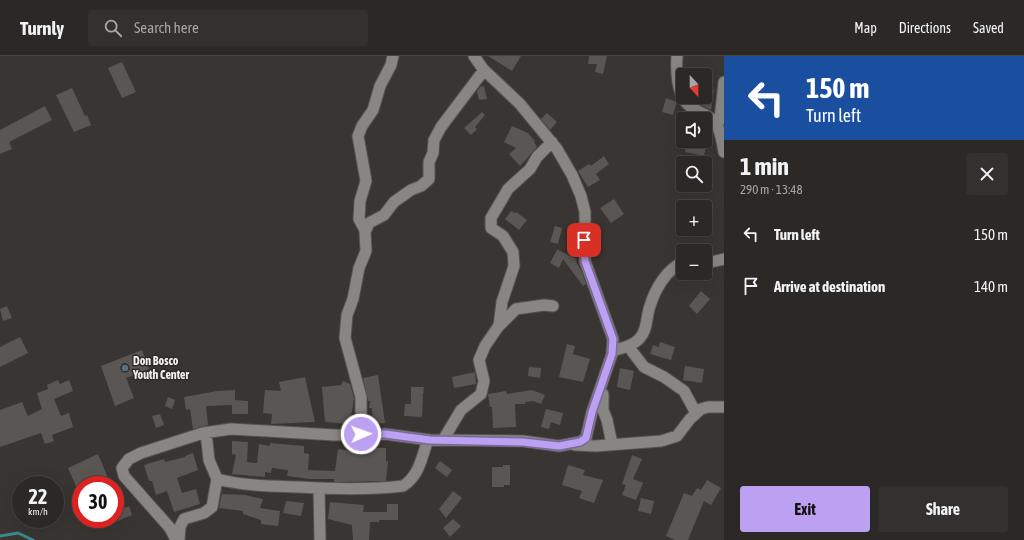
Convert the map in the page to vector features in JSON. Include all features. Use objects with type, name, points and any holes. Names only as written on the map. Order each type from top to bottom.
[{"type":"street","points":[[474,56],[484,70],[520,104],[552,142],[572,176],[581,196],[585,212],[585,261],[613,335],[612,351],[592,412],[586,438],[580,442],[570,445]]},
{"type":"street","points":[[677,56],[678,82],[686,103],[714,121],[717,125],[724,152]]},
{"type":"street","points":[[361,434],[361,397],[345,338],[347,315],[353,299],[359,268],[366,251],[365,230],[359,220],[360,201],[366,181],[358,136],[362,126],[373,110],[380,86],[396,57]]},
{"type":"street","points":[[365,230],[369,223],[384,215],[394,202],[411,190],[421,186],[429,179],[429,162],[433,153],[434,140],[440,127],[484,70]]},
{"type":"street","points":[[717,125],[720,119],[724,82]]},
{"type":"street","points":[[499,326],[502,302],[514,266],[513,252],[503,236],[490,228],[491,218],[508,189],[530,169],[537,157],[552,142]]},
{"type":"street","points":[[712,262],[724,259]]},
{"type":"street","points":[[612,351],[628,346],[640,338],[644,331],[650,305],[669,271],[676,266]]},
{"type":"street","points":[[443,440],[461,410],[481,394],[484,381],[479,360],[484,346],[499,326],[516,309],[544,305],[553,306]]},
{"type":"street","points":[[628,346],[644,367],[664,376],[684,391],[696,413]]},
{"type":"street","points":[[600,390],[604,397],[602,410],[607,420],[612,444]]},
{"type":"street","points":[[177,540],[170,528],[153,506],[124,476],[122,468],[129,459],[141,453],[206,433],[231,429],[334,435],[385,434],[428,440],[523,442],[559,446],[612,444],[661,441],[677,436],[696,413],[708,407],[724,407]]},
{"type":"street","points":[[177,540],[180,527],[184,519],[204,512],[212,507],[217,479],[209,460],[206,433]]},
{"type":"street","points":[[217,479],[271,487],[319,489],[403,486],[413,480],[428,440]]},
{"type":"street","points":[[319,489],[320,540]]},
{"type":"building","points":[[488,56],[521,56],[512,71]]},
{"type":"building","points":[[589,56],[607,56],[603,74],[595,72],[597,64],[588,64]]},
{"type":"building","points":[[122,62],[136,92],[122,98],[108,68]]},
{"type":"building","points":[[484,86],[487,99],[479,100],[477,91],[480,87]]},
{"type":"building","points":[[72,88],[85,116],[87,115],[91,125],[74,132],[56,95]]},
{"type":"building","points":[[712,90],[714,90],[712,103]]},
{"type":"building","points":[[666,98],[676,102],[673,115],[662,112]]},
{"type":"building","points":[[700,104],[712,104],[711,110]]},
{"type":"building","points":[[45,106],[52,120],[9,142],[12,149],[0,154],[0,130]]},
{"type":"building","points":[[482,112],[485,115],[475,127],[477,129],[471,135],[464,128]]},
{"type":"building","points":[[547,113],[557,122],[550,130],[541,119]]},
{"type":"building","points":[[512,126],[528,133],[535,141],[534,142],[537,147],[520,166],[509,154],[516,148],[504,142]]},
{"type":"building","points":[[686,148],[706,148],[704,156],[685,152]]},
{"type":"building","points":[[604,156],[609,164],[596,174],[600,180],[588,187],[578,171],[589,164],[591,166]]},
{"type":"building","points":[[614,199],[624,214],[611,223],[600,208]]},
{"type":"building","points":[[511,211],[516,212],[527,220],[519,230],[505,219]]},
{"type":"building","points":[[555,226],[562,228],[558,244],[550,242]]},
{"type":"building","points":[[556,249],[577,259],[576,262],[581,270],[586,284],[583,286],[563,259],[559,268],[550,263],[557,250]]},
{"type":"building","points":[[701,291],[710,299],[697,314],[689,306]]},
{"type":"building","points":[[7,306],[12,318],[3,321],[0,309]]},
{"type":"building","points":[[20,337],[28,353],[0,367],[0,347]]},
{"type":"building","points":[[660,342],[675,347],[671,360],[650,354],[653,345],[659,347]]},
{"type":"building","points":[[567,344],[575,346],[573,354],[590,359],[583,382],[559,377]]},
{"type":"building","name":"Don Bosco Youth Center","points":[[142,350],[149,369],[126,378],[134,398],[115,406],[101,366]]},
{"type":"building","points":[[685,366],[704,369],[702,383],[683,380]]},
{"type":"building","points":[[529,367],[541,368],[540,378],[528,376]]},
{"type":"building","points":[[620,368],[634,371],[630,390],[617,387]]},
{"type":"building","points":[[475,372],[476,384],[454,388],[452,377]]},
{"type":"building","points":[[378,375],[385,423],[373,424],[372,408],[369,408],[370,401],[368,401],[363,378]]},
{"type":"building","points":[[305,377],[315,422],[271,424],[272,414],[263,413],[265,390],[281,391],[279,382]]},
{"type":"building","points":[[58,380],[60,384],[69,380],[73,391],[54,399],[61,416],[69,413],[73,427],[52,435],[54,441],[45,444],[41,433],[0,447],[0,410],[22,402],[28,416],[42,409],[37,393],[48,389],[47,385]]},
{"type":"building","points":[[343,381],[350,384],[354,398],[350,424],[325,422],[322,387],[341,385]]},
{"type":"building","points":[[411,387],[424,387],[423,395],[421,395],[423,396],[422,417],[404,416],[405,404],[411,404]]},
{"type":"building","points":[[235,390],[235,400],[248,401],[248,414],[232,414],[232,405],[206,406],[208,425],[193,429],[190,409],[186,410],[184,397],[217,391]]},
{"type":"building","points":[[532,390],[545,395],[541,404],[533,401],[525,402],[525,404],[515,404],[516,427],[493,428],[492,407],[490,407],[488,394],[506,391],[507,394]]},
{"type":"building","points":[[168,397],[175,400],[172,409],[165,406]]},
{"type":"building","points":[[546,409],[563,413],[560,425],[551,422],[549,429],[541,427]]},
{"type":"building","points":[[160,414],[164,425],[156,428],[152,416]]},
{"type":"building","points":[[232,441],[248,442],[247,462],[257,463],[259,444],[270,446],[270,443],[304,446],[304,453],[309,454],[308,470],[335,471],[338,449],[352,451],[353,447],[386,448],[386,461],[388,461],[386,481],[334,482],[334,479],[310,479],[287,476],[288,470],[272,468],[271,473],[265,472],[265,477],[232,474],[236,455],[232,454]]},
{"type":"building","points":[[193,453],[198,470],[177,478],[182,493],[196,489],[200,504],[174,512],[167,491],[156,495],[152,481],[149,481],[144,465],[164,459],[165,462],[185,457]]},
{"type":"building","points":[[98,454],[107,476],[72,477],[68,468]]},
{"type":"building","points":[[632,455],[642,459],[633,479],[643,483],[636,500],[622,495],[626,485],[622,484]]},
{"type":"building","points":[[440,461],[452,470],[447,477],[435,468]]},
{"type":"building","points":[[503,465],[510,465],[510,485],[504,485],[504,487],[492,487],[492,467],[503,467]]},
{"type":"building","points":[[568,465],[585,470],[583,475],[603,480],[594,503],[579,498],[582,491],[562,485]]},
{"type":"building","points":[[707,480],[721,488],[711,505],[704,501],[688,540],[675,540],[666,536],[684,493],[692,496],[697,488],[701,490]]},
{"type":"building","points":[[453,491],[462,498],[446,518],[439,509]]},
{"type":"building","points":[[222,494],[245,495],[263,499],[260,508],[280,511],[278,526],[261,524],[261,520],[243,514],[243,511],[219,508]]},
{"type":"building","points":[[641,498],[654,501],[651,514],[638,511]]},
{"type":"building","points":[[286,501],[304,503],[301,516],[283,513]]},
{"type":"building","points":[[330,502],[364,505],[363,512],[387,512],[387,504],[398,504],[398,520],[379,520],[379,522],[370,522],[369,540],[353,540],[352,525],[328,519]]},
{"type":"building","points":[[124,506],[125,508],[129,506],[132,515],[124,518]]},
{"type":"building","points":[[453,519],[461,526],[450,537],[443,528]]},
{"type":"waterway","points":[[0,536],[18,533],[33,540]]},
{"type":"place","name":"Don Bosco Youth Center","points":[[125,368]]},
{"type":"route","points":[[361,434],[385,434],[430,440],[523,442],[559,446],[584,441],[592,412],[597,402],[612,354],[613,339],[613,335],[585,261],[584,240]]}]
